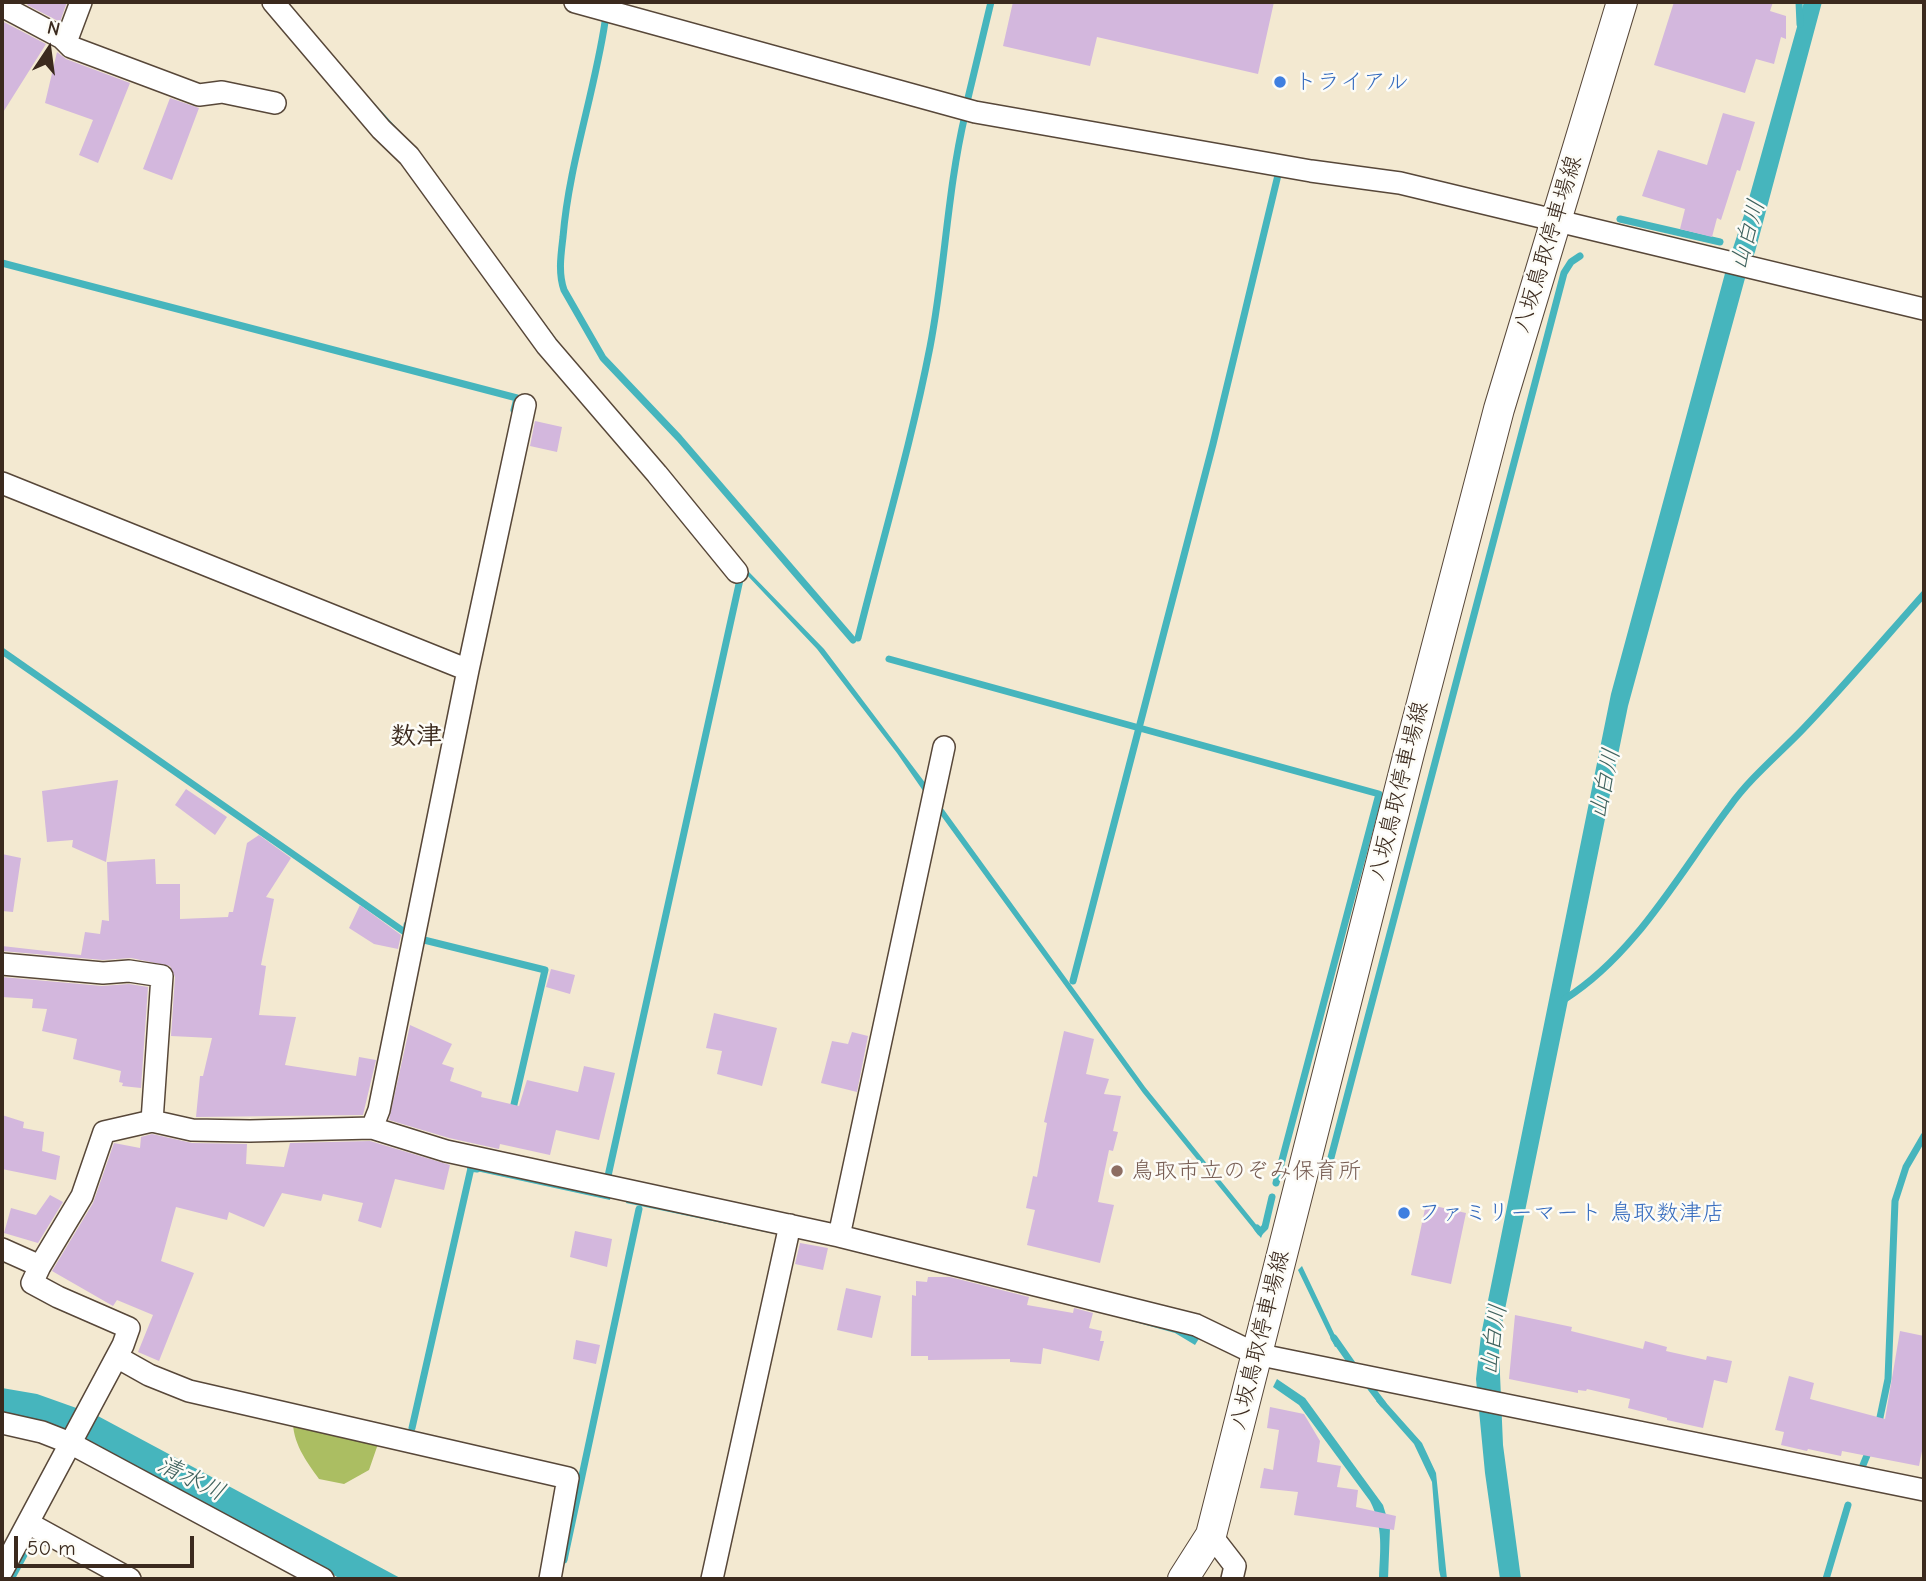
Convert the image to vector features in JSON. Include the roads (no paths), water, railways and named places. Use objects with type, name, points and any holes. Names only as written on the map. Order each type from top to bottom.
[{"type":"main road","name":"八坂鳥取停車場線","points":[[1183,1579],[1211,1535],[1409,753],[1499,410],[1622,2]]},
{"type":"street","points":[[66,42],[81,2]]},
{"type":"street","points":[[274,2],[381,129],[408,156],[547,346],[737,572]]},
{"type":"street","points":[[575,2],[975,112],[1311,172],[1400,183],[1924,309]]},
{"type":"street","points":[[2,6],[71,47],[199,95],[222,92],[275,103]]},
{"type":"street","points":[[372,1128],[379,1110],[525,405]]},
{"type":"street","points":[[2,483],[468,670]]},
{"type":"street","points":[[839,1236],[944,747]]},
{"type":"street","points":[[2,964],[103,973],[129,971],[162,976],[152,1121]]},
{"type":"street","points":[[2,1571],[117,1357],[129,1328],[32,1283],[82,1196],[104,1132],[152,1121],[192,1130],[372,1128],[446,1150],[839,1236],[1196,1325],[1256,1354],[1924,1490]]},
{"type":"street","points":[[712,1579],[790,1225]]},
{"type":"street","points":[[2,1249],[40,1266]]},
{"type":"street","points":[[117,1357],[149,1375],[189,1391],[568,1478],[550,1579]]},
{"type":"street","points":[[2,1423],[42,1432],[70,1443],[323,1579]]},
{"type":"street","points":[[28,1523],[130,1579]]},
{"type":"street","points":[[1211,1535],[1235,1566],[1233,1579]]},
{"type":"water","name":"山白川","points":[[1804,2],[1822,2],[1628,706],[1502,1324],[1499,1351],[1503,1445],[1521,1579],[1500,1579],[1485,1473],[1476,1379],[1481,1335],[1611,694],[1727,266],[1746,209]]},
{"type":"water","points":[[316,39],[415,148],[577,367],[632,427],[749,572],[824,649],[929,788],[926,795],[817,649],[728,555],[601,402]]},
{"type":"water","points":[[939,803],[1145,1087],[1263,1233],[1261,1238],[1143,1093],[937,810]]},
{"type":"water","points":[[469,1164],[611,1194],[610,1200],[467,1169]]},
{"type":"water","points":[[627,1198],[777,1230],[780,1235],[626,1203]]},
{"type":"water","points":[[1302,1266],[1340,1346],[1335,1347],[1298,1270]]},
{"type":"water","points":[[1067,1298],[1200,1337],[1195,1345],[1175,1333],[1066,1303]]},
{"type":"water","points":[[1277,1379],[1305,1398],[1383,1505],[1390,1528],[1388,1579],[1379,1579],[1379,1530],[1370,1501],[1299,1405],[1273,1387]]},
{"type":"water","name":"清水川","points":[[2,1388],[37,1394],[96,1415],[402,1579],[341,1579],[189,1498],[2,1416]]},
{"type":"water","points":[[1381,1397],[1422,1443],[1436,1473],[1447,1579],[1441,1579],[1439,1570],[1432,1482],[1414,1444],[1376,1401]]},
{"type":"waterway","points":[[968,98],[991,2]]},
{"type":"waterway","points":[[1799,2],[1800,24]]},
{"type":"waterway","points":[[605,22],[566,210],[560,264],[564,290],[603,358],[679,438],[853,640]]},
{"type":"waterway","points":[[858,638],[905,457],[930,347],[954,173],[965,115]]},
{"type":"waterway","points":[[1073,981],[1213,444],[1278,175]]},
{"type":"waterway","name":"山白川","points":[[1620,219],[1720,242]]},
{"type":"waterway","points":[[1328,1169],[1564,273],[1571,262],[1580,256]]},
{"type":"waterway","points":[[2,263],[517,398],[514,410]]},
{"type":"waterway","points":[[608,1176],[741,575]]},
{"type":"waterway","points":[[1565,999],[1614,959],[1635,936],[1738,796],[1819,712],[1924,594]]},
{"type":"waterway","points":[[2,651],[406,933],[407,925]]},
{"type":"waterway","points":[[889,659],[1379,794],[1276,1183]]},
{"type":"waterway","points":[[420,939],[545,970],[512,1113]]},
{"type":"waterway","points":[[1878,1427],[1888,1379],[1895,1201],[1906,1167],[1924,1136]]},
{"type":"waterway","points":[[412,1428],[471,1168],[477,1169]]},
{"type":"waterway","points":[[1257,1228],[1260,1232],[1265,1227],[1272,1197]]},
{"type":"waterway","points":[[564,1560],[639,1209]]},
{"type":"waterway","points":[[1334,1338],[1355,1368]]},
{"type":"waterway","points":[[1367,1383],[1383,1404]]},
{"type":"waterway","points":[[1861,1470],[1870,1448]]},
{"type":"waterway","points":[[1826,1579],[1848,1505]]},
{"type":"waterway","points":[[11,1579],[33,1538]]},
{"type":"place","name":"トライアル","points":[[1280,82]]},
{"type":"place","name":"鳥取市立のぞみ保育所","points":[[1117,1171]]},
{"type":"place","name":"ファミリーマート 鳥取数津店","points":[[1404,1213]]},
{"type":"district","name":"数津","points":[[416,737]]}]
